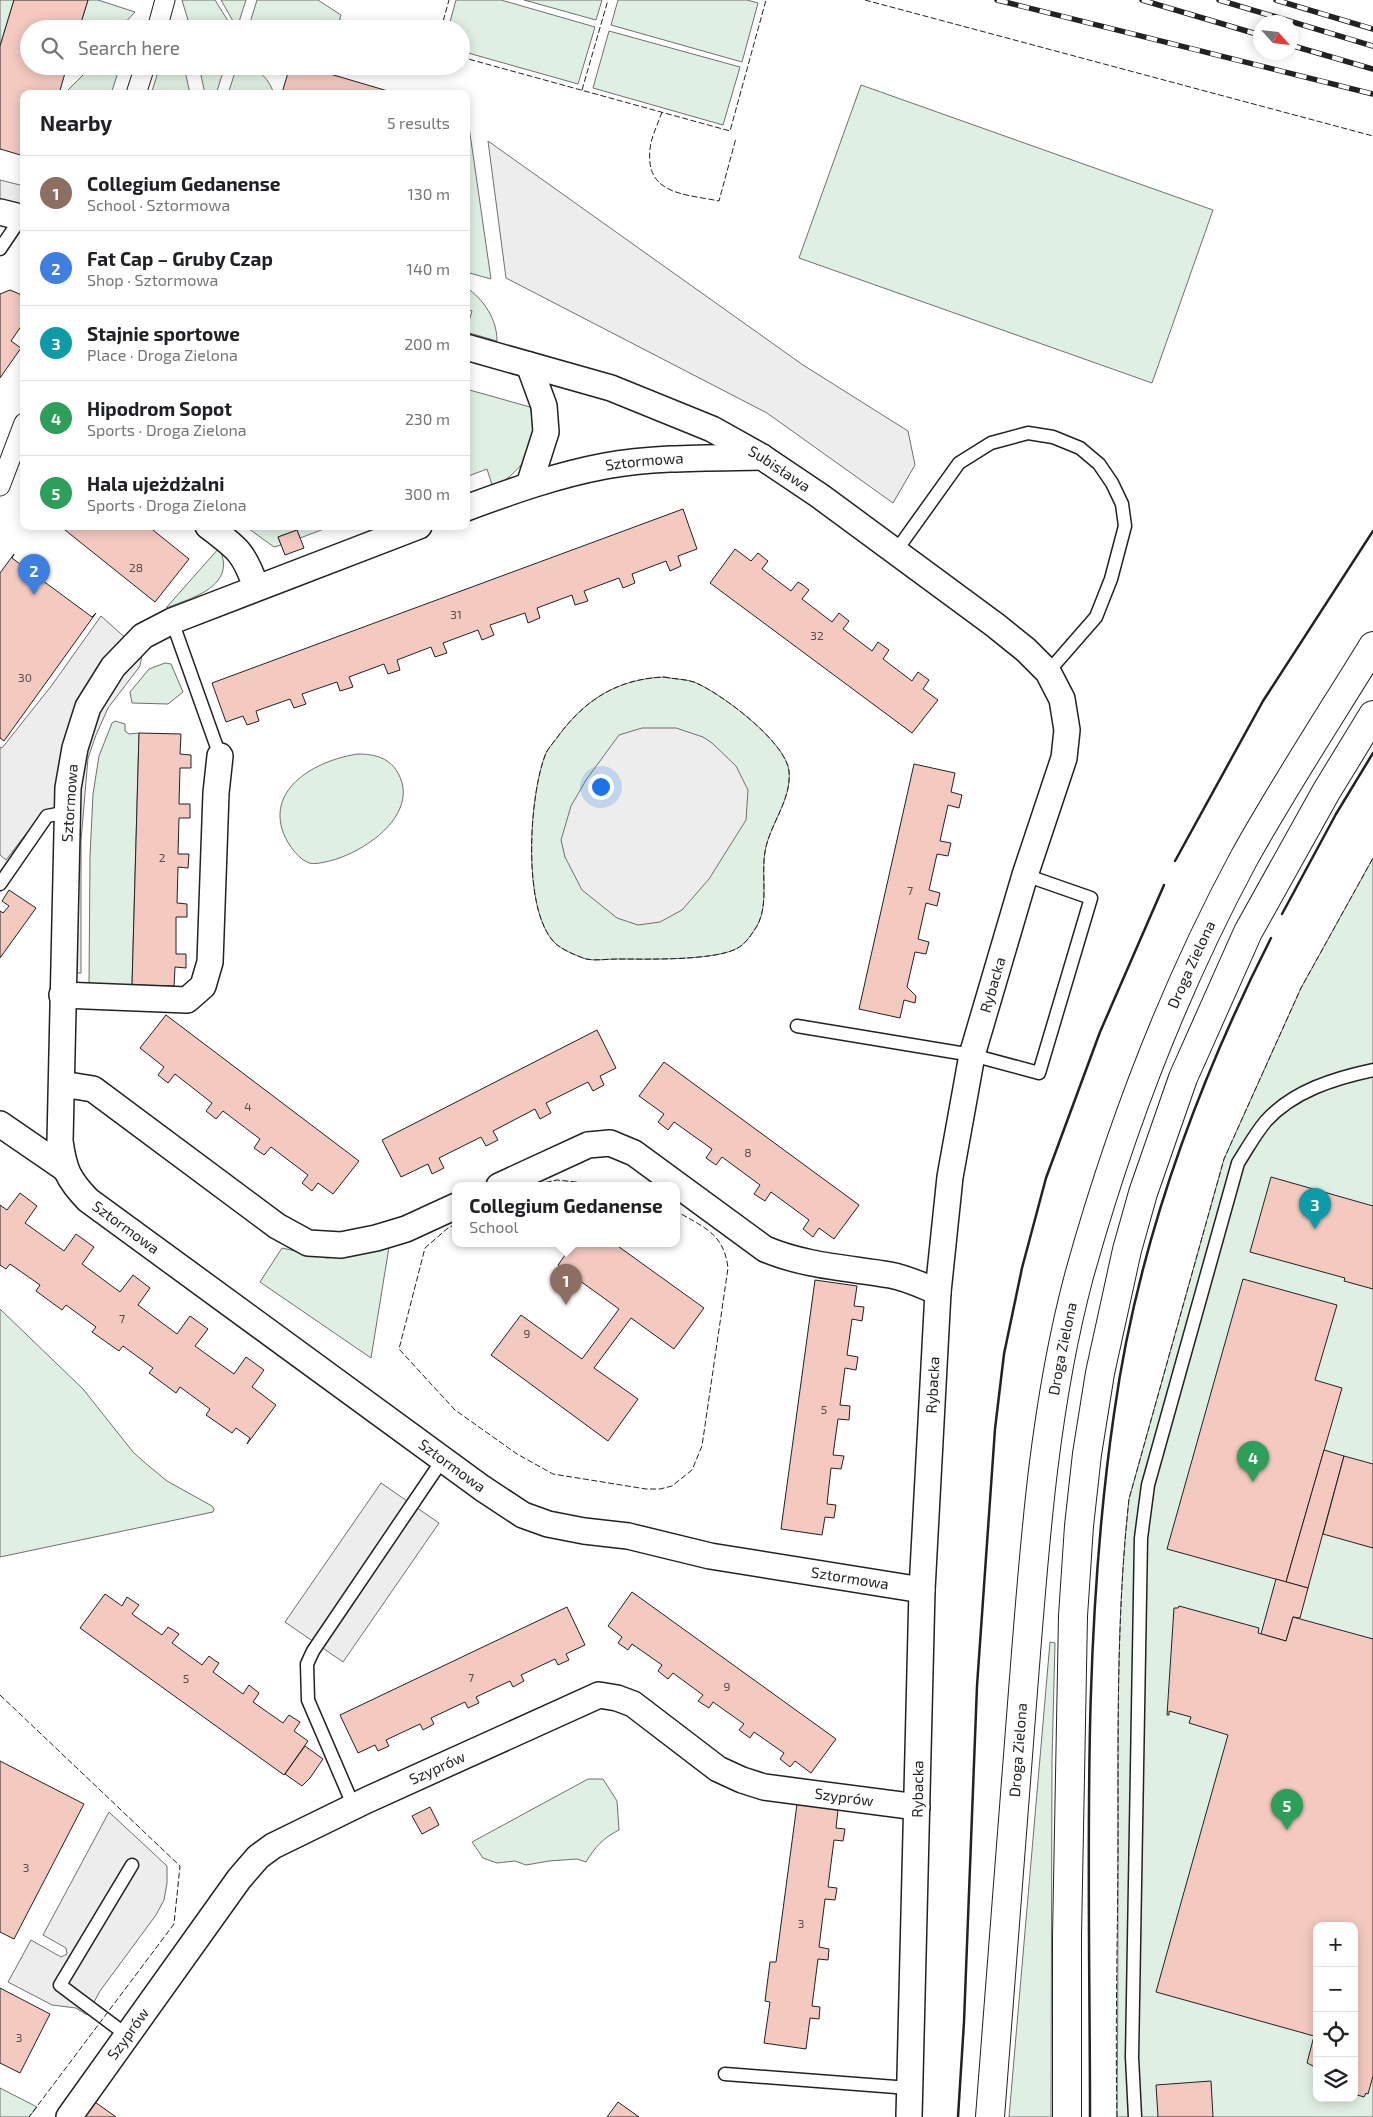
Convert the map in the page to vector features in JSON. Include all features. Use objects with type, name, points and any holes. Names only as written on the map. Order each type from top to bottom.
[{"type":"street","points":[[159,20],[165,0]]},
{"type":"street","points":[[137,90],[142,75]]},
{"type":"street","name":"Subisława","points":[[470,348],[620,392],[712,429],[762,457],[820,496],[996,625],[1026,650],[1048,672]]},
{"type":"street","points":[[529,365],[544,406],[546,432],[529,485]]},
{"type":"street","points":[[0,486],[20,434]]},
{"type":"street","name":"Sztormowa","points":[[470,507],[529,485],[605,466],[650,460],[762,457]]},
{"type":"street","points":[[213,530],[238,549],[248,564],[256,587]]},
{"type":"street","name":"Sztormowa","points":[[408,530],[256,587],[172,621],[143,636],[113,666],[88,706],[74,748],[68,788],[60,1141],[64,1168],[75,1186],[88,1200],[443,1459],[523,1515],[548,1524],[584,1531],[628,1536],[710,1556],[922,1590]]},
{"type":"street","name":"Droga Zielona","points":[[990,2117],[1034,1552],[1049,1432],[1065,1337],[1079,1278],[1115,1158],[1157,1043],[1188,972],[1243,861],[1268,816],[1373,646]]},
{"type":"street","name":"Rybacka","points":[[908,2117],[918,1807],[922,1590],[938,1292],[950,1177],[972,1055],[1025,875],[1064,758],[1067,730],[1062,699],[1048,672]]},
{"type":"street","points":[[1068,2117],[1067,1936],[1073,1616],[1078,1526],[1100,1373],[1127,1250],[1143,1193],[1183,1078],[1248,932],[1326,792],[1373,715]]},
{"type":"street","points":[[62,995],[187,1000],[203,986],[210,962],[216,793],[220,756]]},
{"type":"street","points":[[62,1084],[93,1089],[277,1226],[308,1243],[341,1245],[376,1238],[406,1229],[452,1208]]},
{"type":"street","name":"Sztormowa","points":[[0,1124],[64,1168]]},
{"type":"street","points":[[508,1182],[588,1145],[610,1143],[634,1153],[674,1182]]},
{"type":"street","points":[[680,1187],[765,1249],[778,1255],[826,1266],[893,1276],[938,1292]]},
{"type":"street","name":"Szyprów","points":[[69,2117],[239,1879],[258,1857],[273,1846],[354,1807],[599,1695],[617,1698],[633,1704],[718,1770],[742,1780],[764,1787],[918,1807]]},
{"type":"lane","points":[[0,249],[15,216]]},
{"type":"lane","points":[[896,551],[959,463],[991,442],[1028,434],[1053,437],[1080,448],[1099,464],[1112,483],[1122,504],[1125,526],[1111,579],[1096,616],[1048,672]]},
{"type":"lane","points":[[172,621],[220,756]]},
{"type":"lane","points":[[0,884],[47,816],[68,812]]},
{"type":"lane","points":[[797,1026],[972,1055],[1039,1073],[1092,898],[1025,875]]},
{"type":"lane","points":[[1135,2117],[1132,2058],[1141,1538],[1148,1485],[1238,1163],[1267,1120],[1287,1103],[1308,1089],[1373,1070]]},
{"type":"lane","points":[[354,1807],[308,1700],[307,1664],[313,1651],[443,1459]]},
{"type":"lane","points":[[128,2036],[60,1985],[132,1865]]},
{"type":"lane","points":[[725,2074],[909,2088]]},
{"type":"green space","points":[[0,0],[14,0],[0,46]]},
{"type":"green space","points":[[88,0],[98,0],[135,12],[127,20],[82,20]]},
{"type":"green space","points":[[182,0],[215,0],[227,20],[188,20]]},
{"type":"green space","points":[[221,0],[246,0],[240,20],[232,20]]},
{"type":"green space","points":[[257,0],[318,0],[341,15],[340,20],[251,20]]},
{"type":"green space","points":[[456,0],[501,0],[595,27],[578,84],[470,54],[470,20],[450,20]]},
{"type":"green space","points":[[524,0],[602,0],[596,20]]},
{"type":"green space","points":[[618,0],[747,0],[758,3],[742,62],[611,25]]},
{"type":"green space","points":[[609,31],[740,67],[723,125],[593,88]]},
{"type":"green space","points":[[83,75],[117,75],[112,90],[68,90]]},
{"type":"green space","points":[[157,75],[186,75],[189,90],[152,90]]},
{"type":"green space","points":[[201,75],[222,75],[217,90],[204,90]]},
{"type":"green space","points":[[234,75],[262,75],[272,90],[229,90]]},
{"type":"green space","points":[[861,85],[1213,210],[1152,383],[799,258]]},
{"type":"green space","points":[[470,134],[491,279],[470,273]]},
{"type":"green space","points":[[470,290],[484,304],[492,318],[497,341],[470,333],[472,311],[470,310]]},
{"type":"green space","points":[[470,390],[530,407],[533,421],[532,444],[522,464],[514,473],[493,488],[487,469],[470,475]]},
{"type":"green space","points":[[251,530],[297,530],[278,537],[281,545],[274,547]]},
{"type":"green space","points":[[297,530],[321,530],[300,538]]},
{"type":"green space","points":[[219,548],[223,561],[222,572],[217,581],[199,595],[166,608]]},
{"type":"green space","points":[[165,663],[171,664],[183,692],[168,704],[132,703],[130,692],[149,669]]},
{"type":"green space","points":[[664,677],[694,682],[720,696],[765,733],[777,746],[785,759],[789,771],[789,782],[784,802],[767,842],[764,861],[764,899],[761,917],[750,936],[740,947],[725,953],[711,956],[678,958],[586,959],[564,950],[554,942],[544,926],[537,904],[533,879],[532,850],[533,822],[540,772],[550,746],[569,722],[592,701],[604,693],[632,682]]},
{"type":"green space","points":[[115,721],[125,724],[125,731],[129,734],[139,733],[132,985],[130,987],[89,984],[90,856],[93,794],[99,756],[112,723]]},
{"type":"green space","points":[[358,754],[382,758],[396,769],[403,787],[403,799],[400,808],[388,827],[358,850],[325,862],[309,863],[295,852],[283,833],[280,813],[283,799],[302,776],[315,768]]},
{"type":"green space","points":[[1373,858],[1373,2117],[1117,2117],[1119,1683],[1123,1572],[1129,1499],[1224,1159],[1301,988]]},
{"type":"green space","points":[[389,1247],[371,1358],[260,1282],[282,1248],[327,1258]]},
{"type":"green space","points":[[0,1309],[83,1389],[133,1452],[167,1481],[212,1506],[213,1512],[0,1557]]},
{"type":"green space","points":[[1050,1642],[1055,1643],[1052,1759],[1051,2117],[1009,2117]]},
{"type":"green space","points":[[588,1779],[603,1779],[617,1801],[619,1830],[600,1843],[586,1862],[577,1859],[526,1865],[515,1861],[497,1863],[483,1858],[472,1842]]},
{"type":"green space","points":[[0,2088],[37,2107],[29,2117],[0,2117]]},
{"type":"shaded area","points":[[488,141],[803,365],[908,431],[915,465],[893,503],[767,413],[506,278]]},
{"type":"shaded area","points":[[0,180],[20,185],[20,206],[0,200]]},
{"type":"shaded area","points":[[101,616],[130,642],[105,674],[63,808],[42,813],[6,860],[0,855],[0,747],[2,748],[52,685]]},
{"type":"shaded area","points":[[142,655],[140,666],[108,708],[88,758],[81,841],[81,973],[73,973],[77,791],[96,717],[120,676]]},
{"type":"shaded area","points":[[642,728],[676,728],[703,737],[736,766],[748,790],[746,820],[709,879],[682,910],[660,922],[638,925],[617,918],[582,890],[565,857],[561,840],[571,806],[586,780],[619,735]]},
{"type":"shaded area","points":[[381,1483],[439,1523],[343,1662],[285,1622]]},
{"type":"shaded area","points":[[109,1812],[167,1866],[167,1883],[164,1900],[156,1915],[100,1991],[87,2015],[76,2008],[52,2005],[8,1982],[31,1940],[61,1957],[67,1954],[66,1948],[43,1935]]},
{"type":"building","points":[[14,0],[88,0],[82,20],[20,20],[20,75],[64,75],[60,90],[20,90],[20,155],[0,149],[0,46]]},
{"type":"building","points":[[287,75],[334,75],[384,90],[283,90]]},
{"type":"building","points":[[10,290],[20,294],[20,328],[11,341],[20,347],[20,349],[0,378],[0,294]]},
{"type":"building","points":[[683,509],[697,549],[678,556],[681,566],[670,571],[666,561],[632,574],[635,583],[623,588],[619,578],[584,591],[588,601],[575,605],[572,595],[537,608],[540,618],[528,623],[525,613],[490,625],[494,635],[482,640],[478,630],[443,643],[447,653],[435,657],[431,647],[397,660],[400,670],[388,674],[384,664],[349,677],[353,687],[340,691],[337,682],[302,694],[306,704],[294,708],[290,699],[256,711],[259,721],[247,725],[243,716],[226,722],[212,683]]},
{"type":"building","points":[[65,530],[153,530],[189,559],[155,602]]},
{"type":"building","points":[[297,530],[304,548],[285,555],[278,537]]},
{"type":"building","points":[[735,549],[751,561],[758,553],[768,561],[762,569],[791,591],[798,582],[803,585],[809,590],[802,599],[832,622],[839,613],[849,621],[843,629],[872,651],[878,642],[889,650],[883,659],[912,681],[918,672],[929,680],[923,689],[938,700],[912,733],[710,583]]},
{"type":"building","points":[[14,554],[12,558],[92,617],[96,613],[4,741],[0,738],[0,573]]},
{"type":"building","points":[[139,733],[181,734],[180,754],[191,755],[191,768],[180,768],[179,804],[190,804],[190,818],[179,818],[178,854],[189,854],[188,868],[178,867],[177,903],[187,904],[187,917],[176,917],[176,954],[186,954],[186,968],[175,967],[174,986],[132,985]]},
{"type":"building","points":[[914,764],[955,773],[951,792],[962,795],[959,808],[948,805],[940,841],[951,843],[948,856],[937,854],[929,890],[940,893],[937,906],[926,903],[918,939],[929,942],[926,954],[915,952],[907,987],[916,996],[915,1003],[904,1000],[900,1018],[859,1009]]},
{"type":"building","points":[[9,890],[36,908],[0,958],[0,911],[3,913],[9,906],[2,901]]},
{"type":"building","points":[[166,1015],[359,1161],[333,1194],[318,1183],[312,1191],[302,1183],[308,1175],[271,1147],[264,1155],[254,1148],[260,1139],[223,1111],[216,1119],[206,1111],[212,1103],[175,1074],[168,1083],[158,1075],[164,1067],[140,1048]]},
{"type":"building","points":[[597,1030],[616,1068],[600,1076],[604,1085],[593,1091],[588,1082],[546,1103],[551,1113],[540,1119],[535,1109],[493,1131],[498,1140],[486,1146],[481,1137],[439,1158],[444,1168],[432,1174],[428,1164],[401,1177],[382,1140]]},
{"type":"building","points":[[664,1062],[859,1205],[834,1239],[819,1228],[813,1237],[803,1229],[809,1220],[771,1192],[765,1201],[754,1194],[760,1185],[722,1157],[716,1165],[706,1158],[712,1149],[674,1122],[668,1130],[658,1122],[664,1114],[639,1096]]},
{"type":"building","points":[[1271,1177],[1373,1206],[1373,1289],[1344,1281],[1345,1278],[1250,1252]]},
{"type":"building","points":[[20,1193],[37,1206],[25,1223],[64,1251],[76,1234],[94,1247],[82,1264],[120,1292],[133,1275],[150,1288],[138,1305],[177,1334],[190,1316],[208,1329],[195,1346],[234,1374],[246,1357],[264,1370],[252,1387],[276,1405],[247,1444],[250,1438],[236,1428],[232,1433],[206,1415],[210,1409],[180,1387],[176,1393],[149,1373],[153,1368],[123,1346],[119,1351],[92,1332],[96,1327],[66,1305],[62,1310],[36,1291],[40,1285],[10,1264],[6,1269],[0,1265],[0,1205],[7,1210]]},
{"type":"building","points":[[571,1247],[619,1247],[704,1308],[674,1349],[631,1318],[594,1368],[638,1399],[608,1441],[491,1355],[521,1315],[582,1359],[619,1309],[558,1265]]},
{"type":"building","points":[[1243,1279],[1337,1305],[1315,1380],[1342,1388],[1286,1582],[1167,1549]]},
{"type":"building","points":[[815,1280],[857,1286],[854,1306],[864,1307],[862,1321],[852,1319],[847,1355],[858,1357],[856,1370],[845,1368],[840,1405],[850,1406],[849,1420],[838,1419],[833,1455],[844,1456],[841,1469],[831,1468],[827,1504],[836,1505],[834,1518],[825,1517],[822,1535],[781,1529]]},
{"type":"building","points":[[1324,1450],[1344,1456],[1308,1588],[1286,1582]]},
{"type":"building","points":[[1344,1456],[1373,1464],[1373,1548],[1323,1534]]},
{"type":"building","points":[[1276,1579],[1308,1588],[1300,1618],[1293,1617],[1286,1641],[1261,1634]]},
{"type":"building","points":[[632,1592],[836,1739],[811,1773],[795,1761],[790,1767],[780,1759],[784,1753],[754,1732],[750,1738],[739,1730],[744,1724],[713,1702],[709,1708],[698,1701],[703,1695],[673,1673],[668,1679],[658,1671],[662,1665],[632,1644],[628,1650],[618,1643],[622,1637],[608,1626]]},
{"type":"building","points":[[105,1594],[122,1606],[127,1597],[139,1605],[132,1614],[162,1635],[168,1627],[179,1634],[172,1643],[202,1665],[209,1656],[219,1663],[213,1672],[243,1694],[249,1685],[259,1693],[253,1702],[283,1723],[289,1715],[300,1722],[294,1731],[308,1741],[284,1775],[80,1628]]},
{"type":"building","points":[[1179,1606],[1259,1628],[1258,1633],[1286,1641],[1293,1617],[1373,1639],[1373,2076],[1368,2094],[1366,2093],[1364,2097],[1358,2095],[1358,1922],[1313,1922],[1313,2036],[1156,1992],[1228,1735],[1189,1723],[1191,1717],[1169,1711],[1169,1715],[1167,1715],[1174,1608]]},
{"type":"building","points":[[567,1607],[585,1645],[566,1654],[569,1660],[558,1665],[555,1659],[521,1675],[524,1681],[513,1687],[510,1681],[476,1697],[479,1703],[468,1708],[465,1702],[431,1718],[434,1724],[423,1730],[420,1724],[386,1740],[389,1746],[378,1751],[375,1745],[358,1753],[340,1715]]},
{"type":"building","points":[[305,1746],[323,1759],[302,1786],[285,1774]]},
{"type":"building","points":[[0,1761],[84,1804],[14,1939],[0,1932]]},
{"type":"building","points":[[797,1804],[838,1810],[836,1828],[845,1829],[843,1841],[834,1840],[828,1887],[837,1888],[835,1900],[825,1899],[819,1947],[829,1949],[828,1960],[818,1959],[812,2006],[820,2007],[819,2019],[810,2018],[806,2049],[764,2043],[770,2002],[765,2001],[770,1962],[776,1962]]},
{"type":"building","points":[[430,1807],[439,1825],[422,1834],[412,1816]]},
{"type":"building","points":[[0,1988],[50,2014],[20,2073],[0,2063]]},
{"type":"building","points":[[1313,2040],[1313,2066],[1307,2063]]},
{"type":"building","points":[[1211,2081],[1213,2117],[1158,2117],[1156,2085]]},
{"type":"building","points":[[95,2102],[116,2117],[84,2117]]},
{"type":"building","points":[[618,2102],[639,2117],[607,2117]]},
{"type":"railway","points":[[997,0],[1373,94]]},
{"type":"railway","points":[[1142,0],[1253,33]]},
{"type":"railway","points":[[1219,0],[1373,46]]},
{"type":"railway","points":[[1276,0],[1373,29]]},
{"type":"railway","points":[[1298,47],[1373,69]]},
{"type":"fence","points":[[443,20],[449,0]]},
{"type":"fence","points":[[582,90],[608,0]]},
{"type":"fence","points":[[470,59],[730,131],[766,0]]},
{"type":"fence","points":[[865,0],[1373,136]]},
{"type":"fence","points":[[662,112],[653,135],[650,149],[650,164],[654,176],[661,184],[681,194],[719,201],[736,138]]},
{"type":"fence","points":[[664,677],[694,682],[720,696],[765,733],[777,746],[785,759],[789,771],[789,782],[784,802],[767,842],[764,861],[764,899],[761,917],[745,942],[740,947],[725,953],[711,956],[678,958],[586,959],[564,950],[554,942],[544,926],[537,904],[533,879],[532,850],[533,822],[540,772],[550,746],[569,722],[592,701],[604,693],[632,682],[664,677]]},
{"type":"fence","points":[[1117,2117],[1119,1665],[1122,1582],[1129,1499],[1224,1159],[1301,988],[1373,858]]},
{"type":"fence","points":[[548,1182],[557,1180],[576,1182]]},
{"type":"fence","points":[[452,1226],[425,1248],[399,1349],[455,1410],[517,1454],[553,1474],[646,1489],[660,1489],[672,1486],[692,1470],[702,1446],[728,1268],[722,1247],[711,1232],[680,1213]]},
{"type":"fence","points":[[0,1695],[180,1866],[174,1924],[29,2117]]},
{"type":"wall","points":[[1175,861],[1263,701],[1373,531]]},
{"type":"wall","points":[[1282,914],[1336,814],[1373,753]]},
{"type":"wall","points":[[958,2117],[964,2022],[977,1686],[995,1429],[1004,1354],[1022,1268],[1046,1178],[1100,1032],[1164,885]]},
{"type":"wall","points":[[1090,2117],[1089,1765],[1091,1677],[1103,1502],[1114,1414],[1124,1352],[1138,1291],[1154,1230],[1173,1170],[1218,1052],[1271,938]]},
{"type":"place","name":"Fat Cap – Gruby Czap","points":[[34,595]]},
{"type":"place","name":"Stajnie sportowe","points":[[1315,1229]]},
{"type":"place","name":"Collegium Gedanense","points":[[566,1305]]},
{"type":"place","name":"Hipodrom Sopot","points":[[1253,1482]]},
{"type":"place","name":"Hala ujeżdżalni","points":[[1287,1830]]}]
